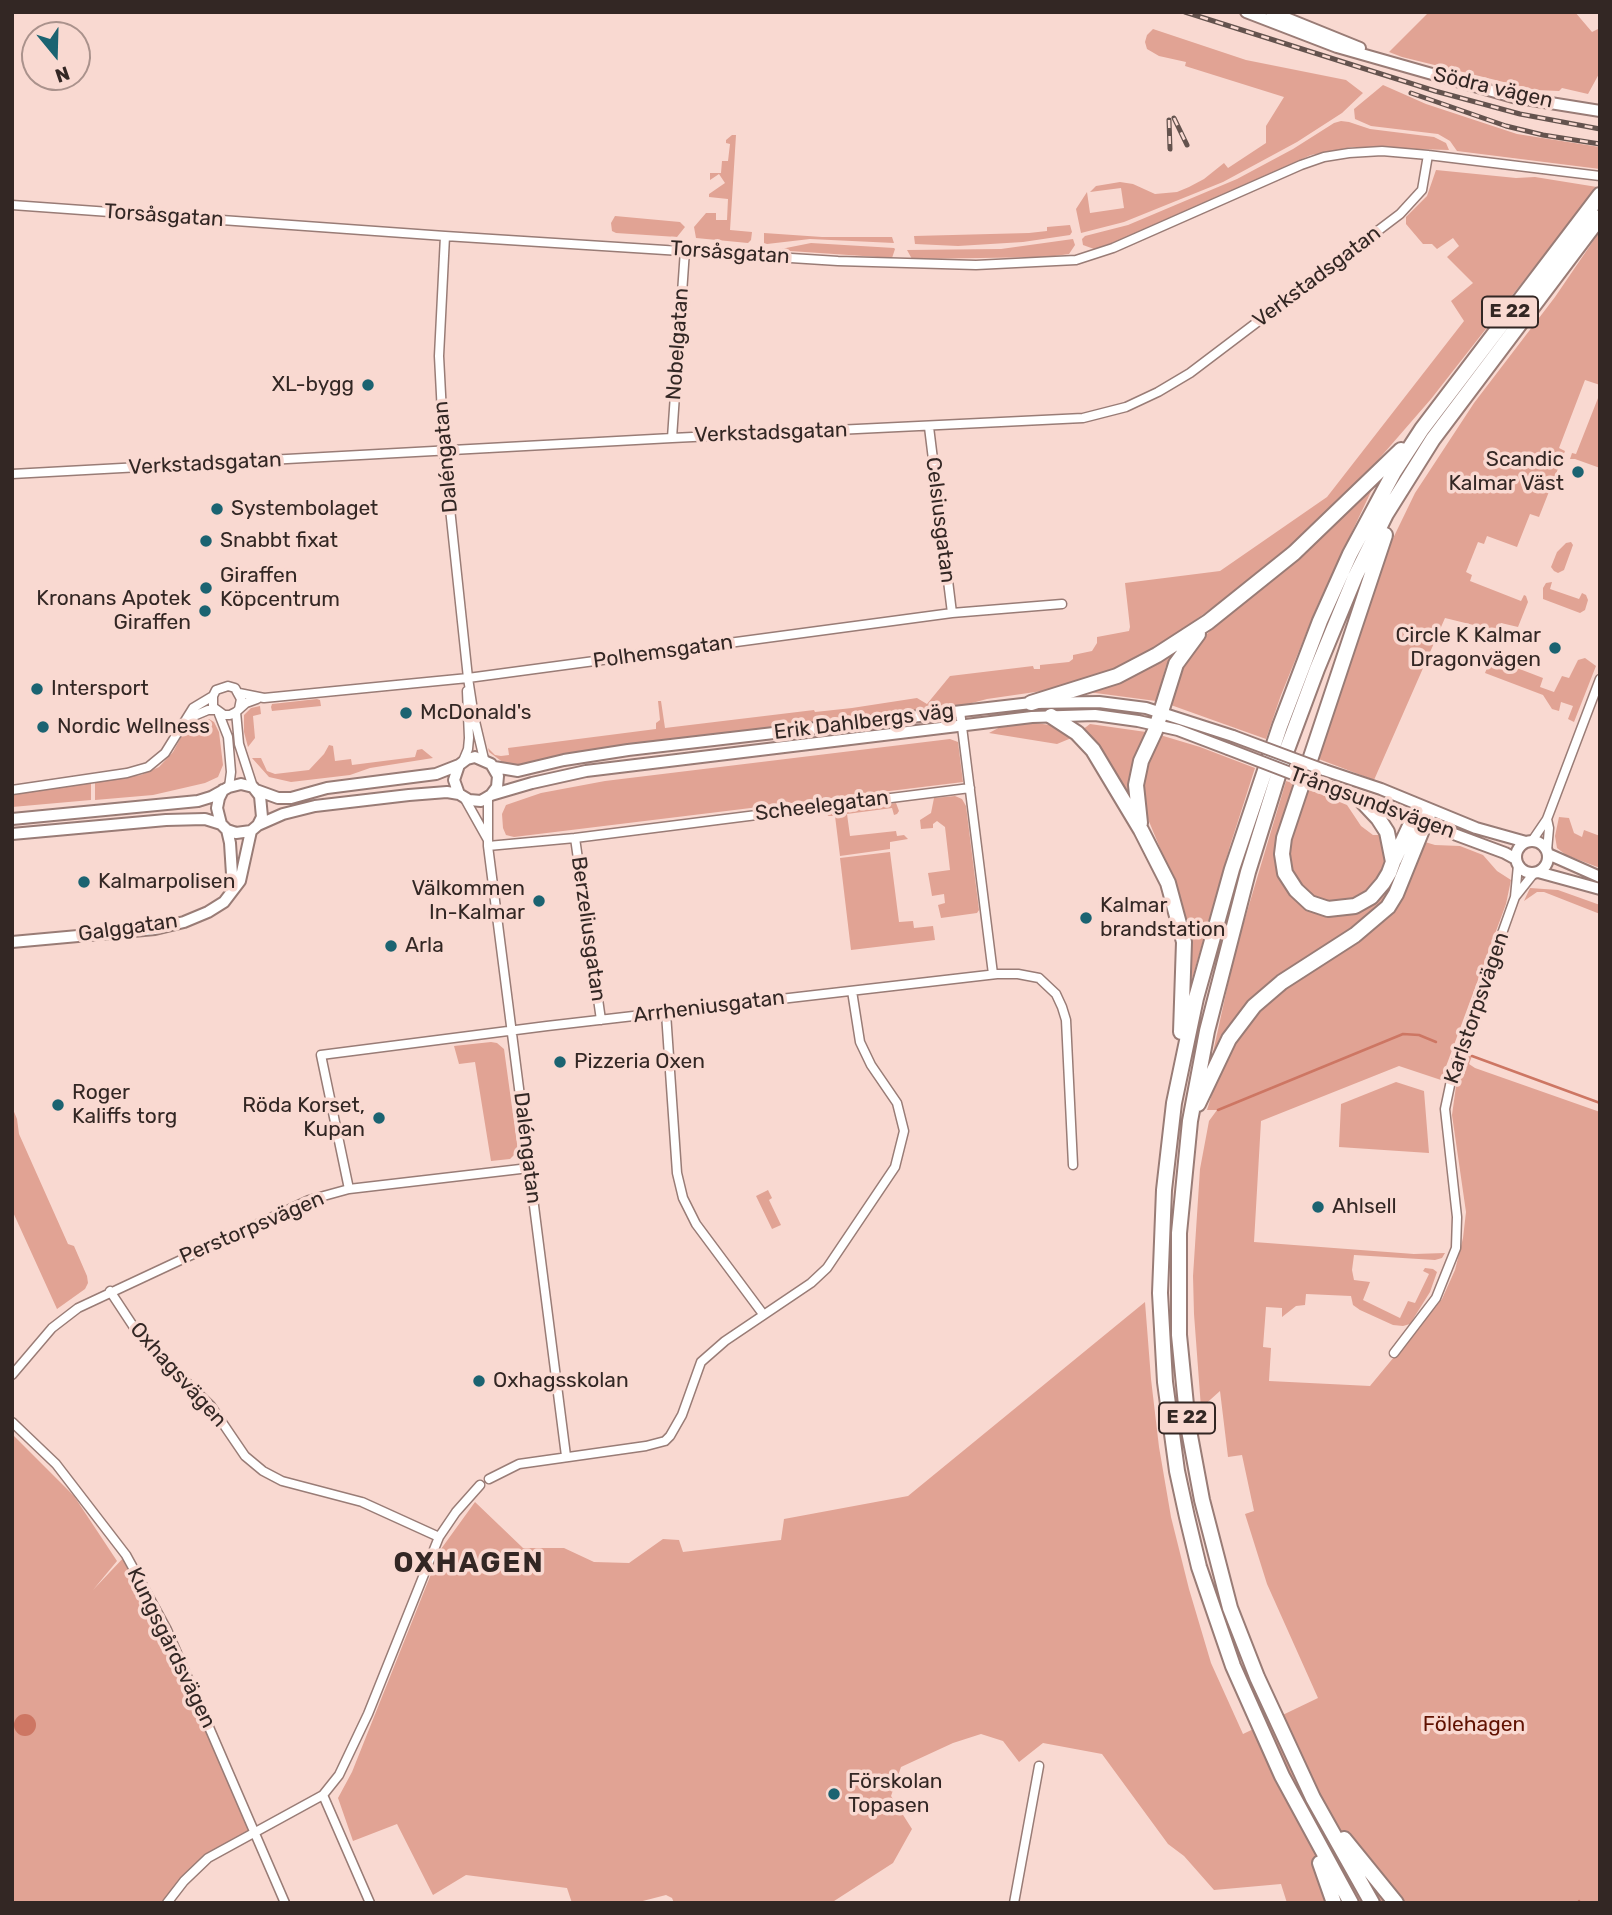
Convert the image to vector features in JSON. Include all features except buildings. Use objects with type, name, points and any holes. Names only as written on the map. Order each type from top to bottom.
[{"type":"highway","name":"E 22","points":[[1351,1903],[1282,1776],[1228,1654],[1199,1567],[1177,1471],[1165,1382],[1160,1293],[1164,1190],[1180,1072],[1196,998],[1232,869],[1267,760],[1350,554],[1394,472],[1422,429],[1599,195]]},
{"type":"highway","name":"E 22","points":[[1372,1903],[1313,1798],[1257,1677],[1230,1608],[1210,1535],[1195,1465],[1183,1381],[1178,1292],[1182,1184],[1190,1121],[1207,1031],[1248,872],[1282,763],[1355,577],[1406,480],[1453,411],[1600,217]]},
{"type":"highway","points":[[1031,703],[1117,676],[1157,655],[1208,622],[1294,553],[1422,429]]},
{"type":"highway","points":[[1406,480],[1349,638],[1284,838],[1282,855],[1285,873],[1296,890],[1310,903],[1328,909],[1347,909],[1371,897],[1383,883],[1421,817]]},
{"type":"highway","points":[[1141,830],[1136,800],[1138,773],[1176,664],[1208,622]]},
{"type":"highway","points":[[1051,716],[1077,733],[1093,750],[1141,830],[1168,883],[1178,911],[1184,942],[1180,1072]]},
{"type":"highway","points":[[1362,801],[1387,832],[1393,862]]},
{"type":"highway","points":[[1190,1121],[1229,1039],[1254,1006],[1282,982],[1355,935],[1388,907],[1396,894],[1421,817]]},
{"type":"highway","points":[[1313,1798],[1364,1866],[1396,1903]]},
{"type":"highway","points":[[1307,1825],[1334,1903]]},
{"type":"main road","name":"Södra vägen","points":[[1246,12],[1337,47],[1513,97],[1600,111]]},
{"type":"main road","name":"Södra vägen","points":[[1271,12],[1343,40],[1387,61]]},
{"type":"main road","name":"Erik Dahlbergs väg","points":[[12,819],[198,801],[241,784],[278,799],[290,798],[327,789],[436,774],[471,758],[518,771],[564,760],[628,750],[1031,703],[1099,702],[1135,706],[1228,748]]},
{"type":"main road","name":"Erik Dahlbergs väg","points":[[12,834],[205,819],[241,834],[283,814],[315,806],[438,792],[477,802],[532,783],[586,771],[1051,716],[1159,718],[1233,736]]},
{"type":"main road","name":"Trångsundsvägen","points":[[1233,736],[1381,789],[1476,828]]},
{"type":"main road","name":"Trångsundsvägen","points":[[1228,748],[1362,801],[1529,841]]},
{"type":"main road","points":[[461,763],[454,779],[462,797]]},
{"type":"main road","points":[[489,763],[498,782],[490,796]]},
{"type":"main road","name":"Trångsundsvägen","points":[[1348,779],[1421,817],[1505,853],[1517,862]]},
{"type":"main road","points":[[226,788],[218,801],[218,814],[230,843],[233,890]]},
{"type":"main road","points":[[254,788],[262,806],[262,817],[255,828]]},
{"type":"main road","name":"Galggatan","points":[[12,942],[170,926],[218,907],[233,890],[243,872],[255,828]]},
{"type":"main road","points":[[1600,877],[1547,852],[1541,844],[1529,841],[1519,847],[1517,862],[1526,872],[1536,872],[1600,889]]},
{"type":"main road","points":[[1536,872],[1545,866],[1547,852]]},
{"type":"street","name":"Torsåsgatan","points":[[12,205],[445,236],[903,264],[976,265],[1076,260],[1113,248],[1324,157],[1382,151],[1600,176]]},
{"type":"street","name":"Verkstadsgatan","points":[[12,474],[1083,418],[1126,407],[1189,373],[1400,214],[1422,190],[1428,155]]},
{"type":"street","name":"Daléngatan","points":[[445,236],[439,356],[444,452],[468,678],[474,717],[489,763]]},
{"type":"street","name":"Nobelgatan","points":[[672,438],[685,250]]},
{"type":"street","name":"Celsiusgatan","points":[[929,427],[952,613]]},
{"type":"street","name":"Polhemsgatan","points":[[237,710],[246,703],[264,698],[468,678],[952,613],[1062,604]]},
{"type":"street","name":"Daléngatan","points":[[461,763],[468,749],[469,738],[468,678]]},
{"type":"street","points":[[1529,841],[1547,819],[1600,679]]},
{"type":"street","points":[[226,788],[231,772],[228,737],[212,702],[216,690],[228,686],[239,693],[242,699],[237,710],[239,744],[254,788]]},
{"type":"street","name":"Polhemsgatan","points":[[239,693],[264,698]]},
{"type":"street","points":[[12,790],[127,773],[148,767],[165,753],[193,708],[213,696]]},
{"type":"street","points":[[186,720],[208,710],[230,715],[237,710]]},
{"type":"street","points":[[960,711],[993,974]]},
{"type":"street","name":"Scheelegatan","points":[[488,843],[575,838],[970,788]]},
{"type":"street","name":"Daléngatan","points":[[490,796],[488,843],[566,1456]]},
{"type":"street","name":"Daléngatan","points":[[462,797],[488,843]]},
{"type":"street","points":[[1547,819],[1547,852]]},
{"type":"street","name":"Berzeliusgatan","points":[[575,838],[601,1020]]},
{"type":"street","name":"Karlstorpsvägen","points":[[1394,1353],[1436,1298],[1456,1248],[1457,1217],[1446,1109],[1453,1071],[1515,897],[1517,862]]},
{"type":"street","name":"Karlstorpsvägen","points":[[1515,897],[1536,872]]},
{"type":"street","name":"Arrheniusgatan","points":[[349,1189],[321,1055],[993,974],[1018,974],[1039,978],[1056,994],[1062,1007],[1066,1020],[1073,1165]]},
{"type":"street","points":[[489,1479],[519,1464],[665,1441],[682,1415],[701,1362],[725,1340],[811,1283],[827,1268],[882,1188],[900,1155],[904,1131],[902,1118],[891,1093],[859,1042],[852,991]]},
{"type":"street","points":[[666,1013],[677,1173],[684,1198],[696,1224],[763,1314]]},
{"type":"street","name":"Perstorpsvägen","points":[[12,1376],[52,1328],[78,1308],[309,1200],[349,1189],[529,1168]]},
{"type":"street","name":"Oxhagsvägen","points":[[110,1291],[141,1338],[211,1406],[245,1455],[263,1471],[282,1481],[373,1506],[439,1537]]},
{"type":"street","name":"Kungsgårdsvägen","points":[[12,1422],[57,1464],[126,1555],[167,1630],[285,1903]]},
{"type":"street","points":[[167,1903],[184,1881],[208,1858],[323,1796],[339,1776],[368,1714],[439,1537],[456,1512],[480,1485]]},
{"type":"street","points":[[1014,1903],[1039,1766]]},
{"type":"street","points":[[323,1796],[370,1903]]},
{"type":"green space","points":[[1429,12],[1575,12],[1592,32],[1600,28],[1600,72],[1588,94],[1562,88],[1559,91],[1536,90],[1389,52]]},
{"type":"green space","points":[[1153,29],[1246,60],[1346,80],[1363,93],[1342,113],[1297,142],[1223,182],[1124,222],[1081,233],[1076,209],[1087,192],[1090,213],[1124,208],[1121,188],[1090,192],[1096,186],[1120,182],[1133,184],[1155,194],[1177,192],[1189,187],[1224,163],[1228,168],[1266,143],[1266,126],[1284,97],[1185,66],[1186,62],[1159,56],[1147,49],[1145,42]]},
{"type":"green space","points":[[1383,85],[1426,104],[1517,134],[1600,147],[1600,169],[1457,151],[1450,141],[1438,134],[1371,126],[1355,119],[1354,109]]},
{"type":"green space","points":[[1341,121],[1370,129],[1434,137],[1446,143],[1449,150],[1352,147],[1311,155],[1112,243],[1094,249],[1083,245],[1082,239],[1085,236],[1128,225],[1237,179]]},
{"type":"green space","points":[[736,135],[730,230],[752,232],[748,243],[696,238],[694,227],[706,213],[716,213],[716,220],[727,220],[728,199],[709,197],[709,194],[725,183],[719,174],[710,180],[710,173],[721,173],[722,161],[728,161],[730,144],[726,143],[726,140]]},
{"type":"green space","points":[[1436,170],[1516,178],[1535,177],[1597,187],[1431,399],[1365,475],[1303,536],[1261,572],[1168,640],[1099,676],[1049,690],[968,704],[563,755],[521,765],[504,763],[489,752],[488,748],[495,755],[509,755],[508,748],[656,729],[656,723],[660,720],[658,701],[661,701],[665,728],[852,708],[917,698],[927,704],[950,676],[1033,666],[1034,669],[1040,669],[1040,665],[1069,662],[1073,655],[1092,651],[1097,637],[1129,631],[1125,583],[1220,571],[1327,497],[1464,321],[1451,301],[1473,283],[1447,257],[1459,246],[1453,238],[1437,249],[1432,244],[1423,244],[1406,224],[1406,217],[1427,196]]},
{"type":"green space","points":[[615,216],[680,222],[685,227],[677,237],[616,233],[612,231],[611,223]]},
{"type":"green space","points":[[1070,225],[1070,235],[1023,242],[958,246],[915,244],[914,236],[1029,233],[1047,231],[1047,227]]},
{"type":"green space","points":[[1600,231],[1600,385],[1585,380],[1559,448],[1565,451],[1539,517],[1530,514],[1517,547],[1487,536],[1484,544],[1478,542],[1466,572],[1472,575],[1470,581],[1521,601],[1524,595],[1526,596],[1528,602],[1518,627],[1501,623],[1498,631],[1445,618],[1374,780],[1316,758],[1384,557],[1415,493],[1474,403],[1555,297]]},
{"type":"green space","points":[[764,233],[822,237],[892,237],[894,243],[810,239],[767,244],[764,243]]},
{"type":"green space","points":[[1073,239],[1075,245],[1069,254],[1048,257],[912,259],[907,250],[1001,249]]},
{"type":"green space","points":[[811,243],[895,249],[892,258],[776,250]]},
{"type":"green space","points":[[1600,393],[1600,468],[1570,459],[1572,453],[1576,454]]},
{"type":"green space","points":[[1375,483],[1318,604],[1266,739],[1168,704],[1177,673],[1197,644],[1301,554]]},
{"type":"green space","points":[[1571,542],[1573,545],[1564,570],[1558,573],[1554,571],[1551,567],[1557,552]]},
{"type":"green space","points":[[1552,582],[1550,589],[1579,599],[1582,593],[1586,595],[1588,600],[1585,610],[1580,613],[1543,599],[1543,588],[1546,583]]},
{"type":"green space","points":[[1172,652],[1156,701],[1088,692]]},
{"type":"green space","points":[[1491,658],[1543,678],[1540,687],[1554,692],[1562,676],[1569,678],[1578,660],[1585,658],[1596,666],[1574,722],[1568,719],[1573,706],[1561,702],[1559,711],[1552,709],[1543,695],[1485,673]]},
{"type":"green space","points":[[320,700],[321,706],[272,711],[271,707],[272,704]]},
{"type":"green space","points":[[260,706],[261,714],[253,716],[255,738],[248,747],[244,732],[244,715],[251,708]]},
{"type":"green space","points":[[198,719],[214,722],[219,732],[223,765],[218,777],[205,783],[153,795],[95,800],[95,782],[141,775],[159,767],[173,752],[185,730]]},
{"type":"green space","points":[[1028,722],[1057,726],[1073,734],[1069,739],[1057,744],[989,733],[1004,725]]},
{"type":"green space","points":[[1090,724],[1146,732],[1132,765],[1129,799],[1082,730]]},
{"type":"green space","points":[[1160,735],[1255,768],[1189,990],[1185,916],[1143,807],[1141,789],[1144,772]]},
{"type":"green space","points":[[950,739],[958,742],[963,782],[514,837],[506,835],[503,828],[502,814],[506,805],[541,793],[605,781]]},
{"type":"green space","points":[[329,745],[333,746],[335,761],[351,759],[352,765],[415,757],[417,750],[422,749],[433,758],[370,768],[350,775],[291,782],[269,777],[252,758],[261,758],[267,771],[275,774],[309,770]]},
{"type":"green space","points":[[1286,781],[1295,784],[1275,854],[1277,867],[1287,891],[1304,907],[1314,912],[1339,916],[1366,909],[1376,902],[1394,877],[1410,836],[1413,837],[1384,903],[1359,925],[1293,966],[1255,996],[1225,1032],[1212,1057],[1235,952]]},
{"type":"green space","points":[[91,782],[91,800],[12,807],[12,794]]},
{"type":"green space","points":[[1305,788],[1347,805],[1361,826],[1373,835],[1382,835],[1386,854],[1381,875],[1369,890],[1353,900],[1335,903],[1316,899],[1300,886],[1290,869],[1288,848]]},
{"type":"green space","points":[[955,796],[962,799],[966,806],[979,910],[977,913],[941,918],[938,905],[945,903],[944,894],[932,896],[928,873],[950,870],[945,827],[937,821],[933,828],[921,829],[920,820],[931,813],[934,798]]},
{"type":"green space","points":[[896,803],[899,811],[894,815],[892,808],[847,814],[850,836],[896,831],[897,836],[904,835],[908,839],[890,842],[890,849],[840,856],[835,816],[828,816],[827,812]]},
{"type":"green space","points":[[1559,817],[1569,818],[1574,833],[1582,837],[1584,830],[1600,836],[1600,868],[1566,855],[1557,848],[1555,836]]},
{"type":"green space","name":"Fölehagen","points":[[1425,842],[1460,846],[1483,855],[1497,871],[1511,880],[1506,904],[1441,1080],[1399,1066],[1261,1121],[1254,1242],[1414,1254],[1445,1253],[1442,1258],[1435,1260],[1354,1255],[1354,1280],[1370,1282],[1363,1300],[1400,1318],[1408,1301],[1415,1303],[1429,1274],[1423,1271],[1425,1268],[1437,1272],[1430,1292],[1410,1324],[1393,1325],[1360,1310],[1353,1305],[1351,1296],[1306,1294],[1305,1305],[1296,1306],[1282,1317],[1282,1308],[1266,1307],[1263,1347],[1271,1348],[1269,1381],[1370,1386],[1442,1299],[1455,1270],[1466,1212],[1452,1115],[1458,1072],[1465,1074],[1466,1054],[1472,1056],[1469,1064],[1475,1068],[1600,1112],[1600,1903],[1287,1903],[1281,1884],[1214,1890],[1184,1856],[1168,1844],[1102,1754],[1043,1743],[1019,1762],[1003,1741],[981,1734],[953,1743],[901,1767],[891,1796],[912,1829],[893,1863],[831,1903],[674,1903],[672,1898],[666,1895],[635,1903],[572,1903],[567,1888],[466,1875],[433,1895],[397,1824],[353,1841],[338,1798],[352,1772],[441,1549],[475,1502],[523,1548],[564,1548],[594,1562],[629,1563],[663,1539],[679,1540],[683,1552],[781,1540],[784,1519],[908,1496],[1145,1302],[1159,1447],[1171,1517],[1211,1663],[1243,1734],[1318,1698],[1267,1584],[1245,1514],[1254,1511],[1242,1455],[1228,1457],[1220,1391],[1201,1408],[1193,1276],[1200,1169],[1209,1121],[1217,1110],[1207,1110],[1217,1078],[1241,1032],[1274,995],[1356,943],[1387,919],[1398,906]]},
{"type":"green space","points":[[890,852],[899,922],[913,921],[914,928],[933,926],[935,940],[851,950],[840,858]]},
{"type":"green space","points":[[1530,888],[1558,890],[1600,905],[1600,914],[1544,892],[1537,892],[1524,901]]},
{"type":"green space","points":[[491,1042],[504,1049],[518,1151],[510,1159],[491,1161],[475,1062],[459,1064],[454,1046]]},
{"type":"green space","points":[[1396,1082],[1424,1091],[1429,1153],[1339,1147],[1341,1104]]},
{"type":"green space","points":[[12,1107],[19,1134],[68,1244],[74,1246],[87,1276],[85,1289],[57,1309],[12,1210]]},
{"type":"green space","points":[[768,1190],[772,1198],[769,1200],[781,1225],[772,1229],[756,1196]]},
{"type":"green space","points":[[12,1434],[74,1496],[117,1561],[93,1590],[126,1555],[167,1630],[254,1832],[208,1858],[167,1903],[12,1903]]},
{"type":"shaded area","points":[[21,1714],[29,1714],[36,1721],[36,1729],[29,1736],[21,1736],[14,1729],[14,1721]]},
{"type":"waterway","points":[[1218,1110],[1403,1034],[1419,1035],[1436,1042]]},
{"type":"waterway","points":[[1472,1056],[1600,1103]]},
{"type":"railway","points":[[1185,12],[1435,91],[1520,114],[1600,129]]},
{"type":"railway","points":[[1411,93],[1506,126],[1600,144]]},
{"type":"railway","points":[[1174,118],[1187,145]]},
{"type":"railway","points":[[1169,120],[1170,149]]},
{"type":"place","name":"XL-bygg","points":[[368,385]]},
{"type":"place","name":"Scandic Kalmar Väst","points":[[1578,472]]},
{"type":"place","name":"Systembolaget","points":[[217,509]]},
{"type":"place","name":"Snabbt fixat","points":[[206,541]]},
{"type":"place","name":"Giraffen Köpcentrum","points":[[206,588]]},
{"type":"place","name":"Kronans Apotek Giraffen","points":[[205,611]]},
{"type":"place","name":"Circle K Kalmar Dragonvägen","points":[[1555,648]]},
{"type":"place","name":"Intersport","points":[[37,689]]},
{"type":"place","name":"McDonald's","points":[[406,713]]},
{"type":"place","name":"Nordic Wellness","points":[[43,727]]},
{"type":"place","name":"Kalmarpolisen","points":[[84,882]]},
{"type":"place","name":"Välkommen In-Kalmar","points":[[539,901]]},
{"type":"place","name":"Kalmar brandstation","points":[[1086,918]]},
{"type":"place","name":"Arla","points":[[391,946]]},
{"type":"place","name":"Pizzeria Oxen","points":[[560,1062]]},
{"type":"place","name":"Roger Kaliffs torg","points":[[58,1105]]},
{"type":"place","name":"Röda Korset, Kupan","points":[[379,1118]]},
{"type":"place","name":"Ahlsell","points":[[1318,1207]]},
{"type":"place","name":"Oxhagsskolan","points":[[479,1381]]},
{"type":"place","name":"Förskolan Topasen","points":[[834,1794]]},
{"type":"district","name":"OXHAGEN","points":[[469,1564]]}]
